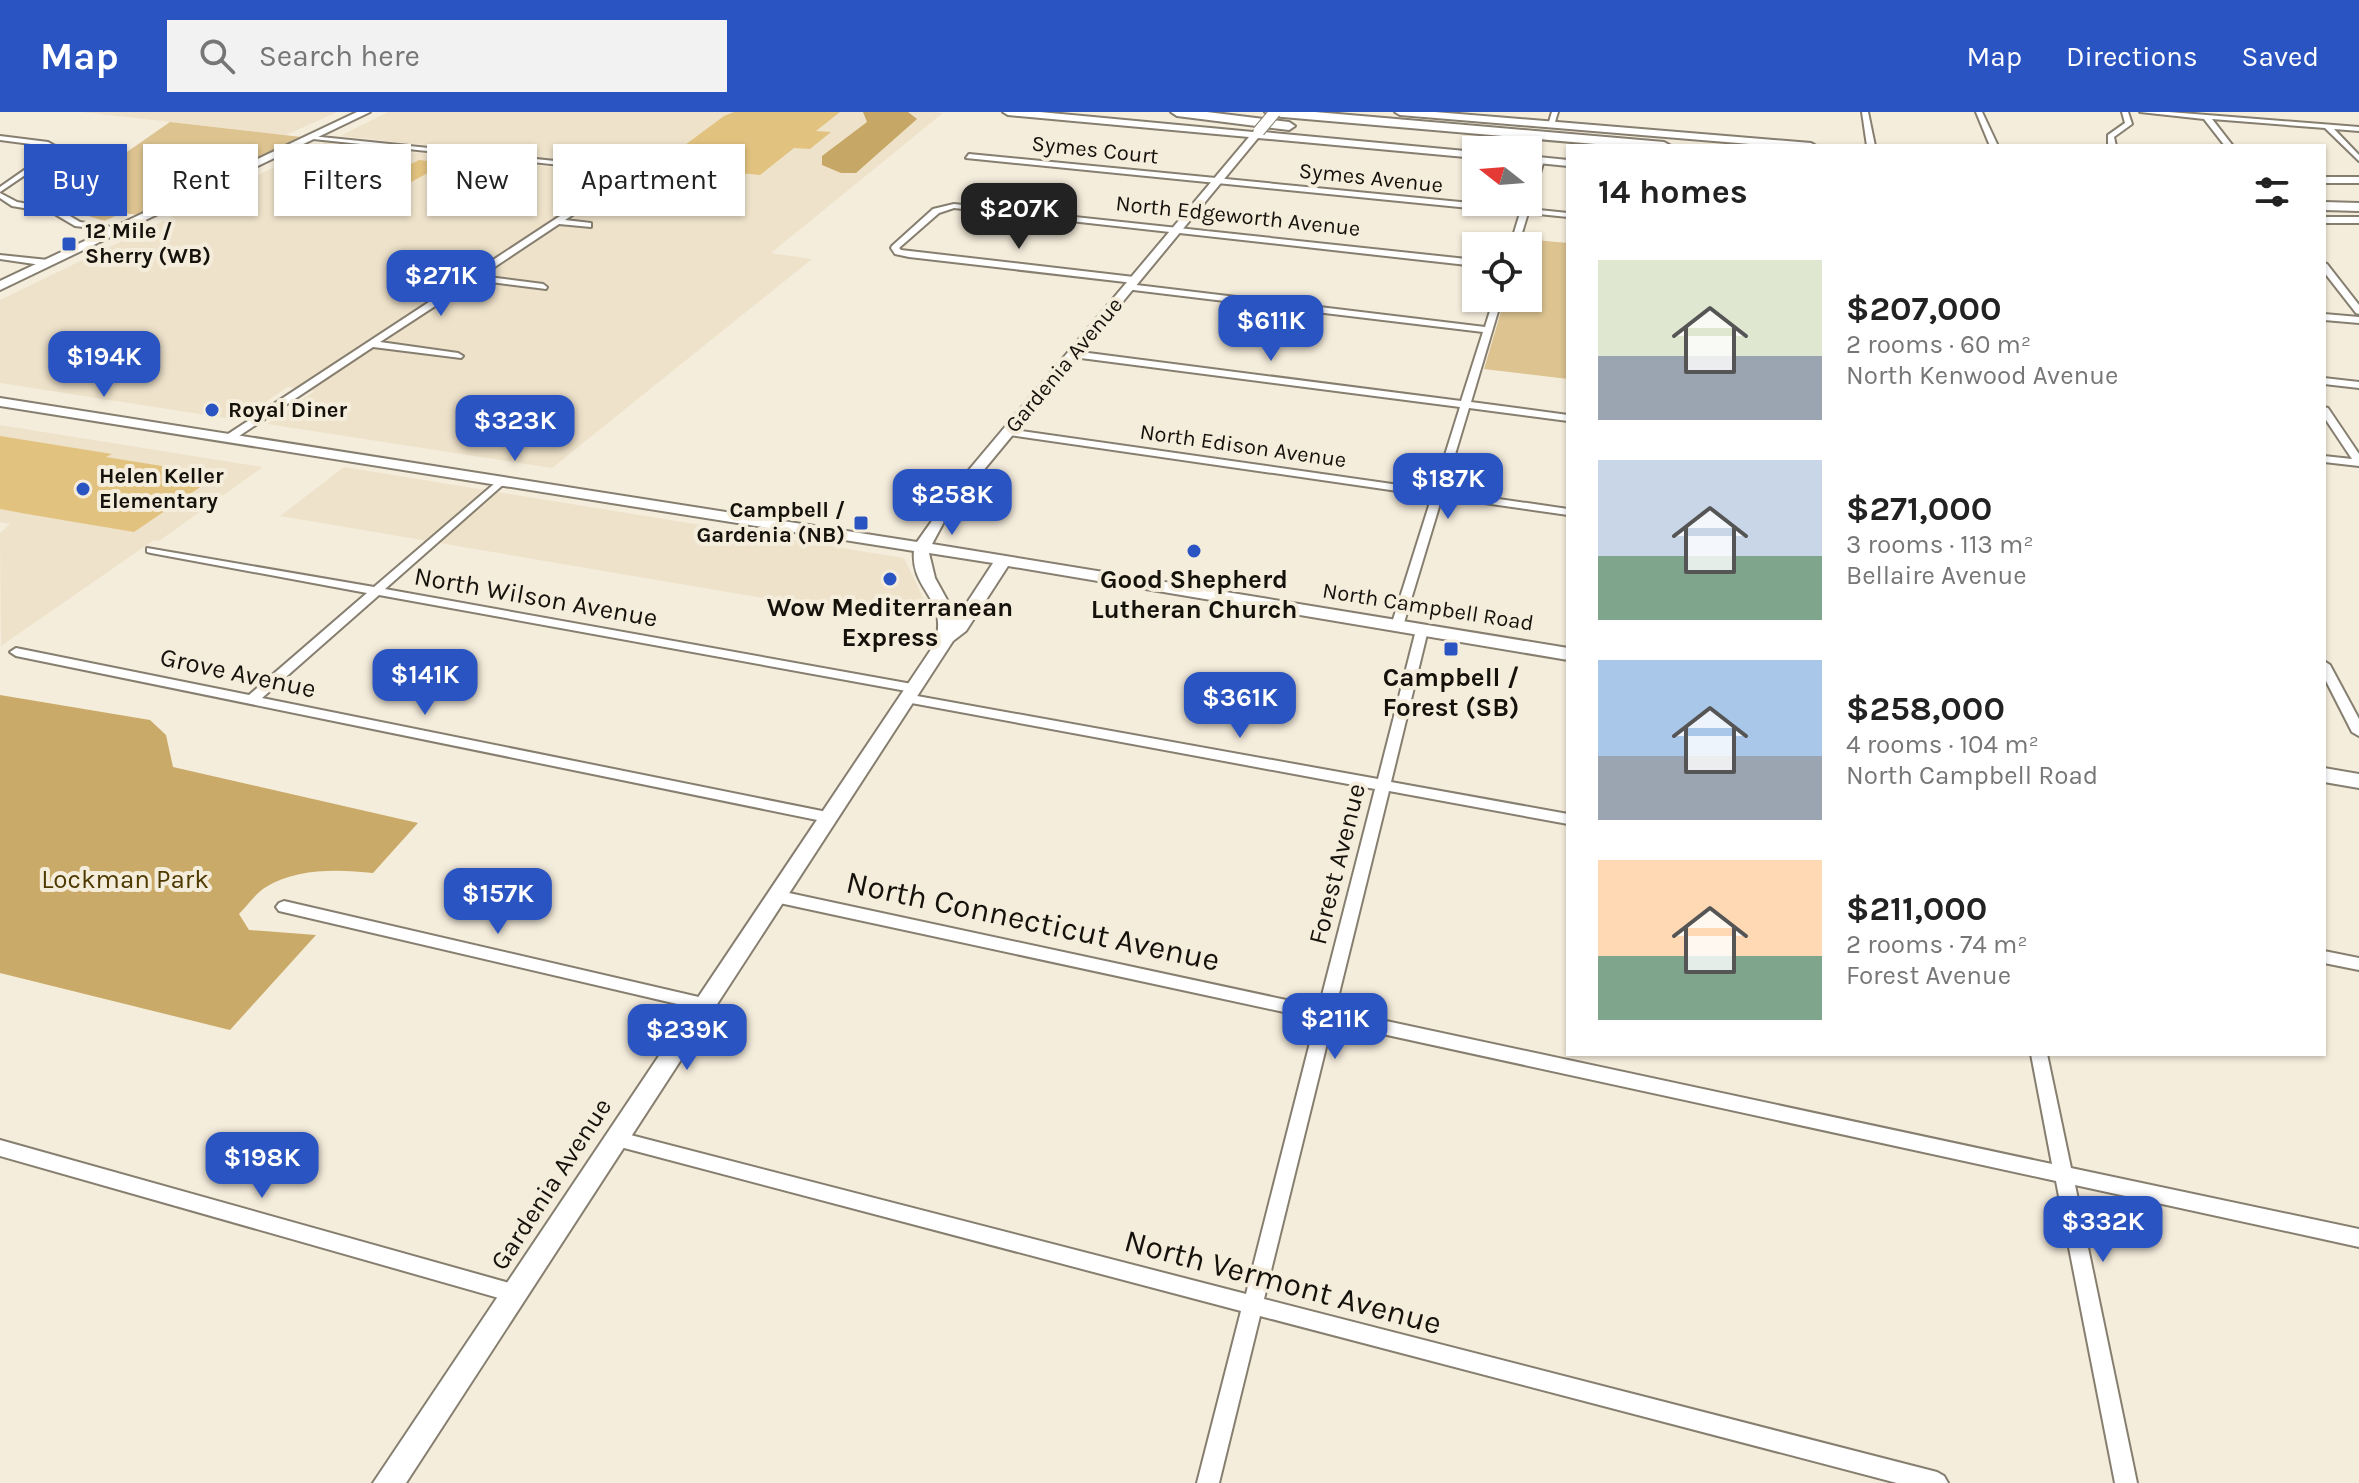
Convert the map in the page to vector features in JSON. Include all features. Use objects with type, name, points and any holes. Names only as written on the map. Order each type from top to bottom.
[{"type":"highway","points":[[1177,112],[1295,126],[1566,150]]},
{"type":"highway","points":[[1273,112],[1641,144]]},
{"type":"highway","points":[[2326,192],[2359,193]]},
{"type":"highway","points":[[2326,206],[2359,207]]},
{"type":"street","points":[[0,286],[365,112]]},
{"type":"street","points":[[1008,112],[1462,154]]},
{"type":"street","name":"Gardenia Avenue","points":[[923,548],[953,500],[1007,432],[1273,112]]},
{"type":"street","points":[[1400,112],[1786,144]]},
{"type":"street","points":[[1551,125],[1555,112]]},
{"type":"street","points":[[1865,112],[1871,144]]},
{"type":"street","points":[[1979,112],[1993,144]]},
{"type":"street","points":[[2112,144],[2110,136],[2129,124],[2125,112]]},
{"type":"street","points":[[2143,112],[2359,129]]},
{"type":"street","points":[[2206,117],[2227,144]]},
{"type":"street","points":[[2327,126],[2359,159]]},
{"type":"street","points":[[229,438],[634,171],[313,137]]},
{"type":"street","points":[[0,138],[57,148],[54,155],[0,192],[23,206],[55,211],[78,224],[119,229]]},
{"type":"street","name":"Symes Court","points":[[969,156],[1217,181]]},
{"type":"street","points":[[1542,160],[1566,163]]},
{"type":"street","points":[[2326,180],[2359,180]]},
{"type":"street","name":"Symes Avenue","points":[[1217,181],[1462,200]]},
{"type":"street","name":"North Edgeworth Avenue","points":[[1131,283],[898,252],[897,245],[936,211],[947,207],[1462,261]]},
{"type":"street","name":"Symes Avenue","points":[[1542,209],[1566,215]]},
{"type":"street","points":[[2326,220],[2359,220]]},
{"type":"street","points":[[557,221],[588,225]]},
{"type":"street","points":[[0,257],[48,263]]},
{"type":"street","points":[[2326,269],[2359,311]]},
{"type":"street","points":[[472,277],[543,287]]},
{"type":"street","points":[[1131,283],[1488,330]]},
{"type":"street","points":[[1397,626],[1494,312]]},
{"type":"street","points":[[2326,317],[2359,320]]},
{"type":"street","points":[[371,344],[458,356]]},
{"type":"street","points":[[1073,354],[1566,418]]},
{"type":"street","points":[[2326,381],[2359,385]]},
{"type":"street","name":"North Campbell Road","points":[[0,402],[1003,560],[1566,654]]},
{"type":"street","points":[[2326,413],[2359,463]]},
{"type":"street","name":"North Edison Avenue","points":[[1007,432],[1566,512]]},
{"type":"street","points":[[2326,459],[2359,463]]},
{"type":"street","points":[[252,700],[501,481]]},
{"type":"street","points":[[923,548],[923,574],[948,612],[950,625],[947,637]]},
{"type":"street","name":"North Wilson Avenue","points":[[151,550],[1566,819]]},
{"type":"street","name":"Gardenia Avenue","points":[[388,1483],[909,693],[947,637],[960,627],[1003,560]]},
{"type":"street","name":"Forest Avenue","points":[[1208,1483],[1422,630]]},
{"type":"street","name":"Grove Avenue","points":[[16,652],[827,817]]},
{"type":"street","points":[[2326,669],[2359,732]]},
{"type":"street","points":[[2326,775],[2359,781]]},
{"type":"street","name":"North Connecticut Avenue","points":[[775,896],[2359,1238]]},
{"type":"street","points":[[284,907],[703,1004]]},
{"type":"street","points":[[2326,957],[2359,964]]},
{"type":"street","points":[[2039,1056],[2126,1483]]},
{"type":"street","name":"North Vermont Avenue","points":[[615,1139],[1937,1483]]},
{"type":"street","points":[[0,1148],[513,1293]]},
{"type":"shaded area","points":[[82,112],[337,112],[286,135]]},
{"type":"shaded area","points":[[388,112],[943,113],[771,253],[812,259],[552,468],[267,424],[315,391],[288,387],[238,420],[0,383],[0,300],[173,216],[258,216],[258,175],[274,167],[274,216],[411,216],[411,152],[427,154],[427,216],[537,216],[537,166],[553,167],[553,216],[745,216],[745,144],[553,144],[553,158],[537,157],[537,144],[427,145],[340,136]]},
{"type":"shaded area","points":[[863,112],[908,112],[917,119],[856,173],[841,173],[822,165],[822,156],[867,122]]},
{"type":"shaded area","points":[[170,122],[310,138],[297,144],[274,144],[274,155],[258,163],[258,144],[143,144],[143,216],[127,214],[127,152]]},
{"type":"shaded area","points":[[89,216],[115,216],[104,221]]},
{"type":"shaded area","points":[[1542,241],[1566,243],[1566,379],[1484,369],[1501,312],[1542,312]]},
{"type":"shaded area","points":[[0,425],[263,467],[159,541],[154,540],[1,646],[0,533],[10,524],[0,522]]},
{"type":"shaded area","points":[[344,467],[904,558],[934,620],[861,608],[857,614],[280,516]]},
{"type":"green space","name":"Lockman Park","points":[[0,695],[150,720],[166,735],[173,767],[418,823],[373,873],[332,871],[291,876],[262,890],[239,914],[249,930],[316,935],[230,1030],[0,973]]},
{"type":"building","points":[[734,112],[840,112],[816,131],[831,132],[810,149],[794,148],[760,175],[745,174],[745,144],[686,144]]},
{"type":"building","points":[[427,161],[427,173],[411,182],[411,164]]},
{"type":"building","name":"Helen Keller Elementary","points":[[0,436],[218,475],[134,532],[27,514],[0,509]]},
{"type":"place","name":"12 Mile / Sherry (WB)","points":[[69,244]]},
{"type":"place","name":"Royal Diner","points":[[212,410]]},
{"type":"place","name":"Helen Keller Elementary","points":[[83,489]]},
{"type":"place","name":"Campbell / Gardenia (NB)","points":[[861,523]]},
{"type":"place","name":"Good Shepherd Lutheran Church","points":[[1194,551]]},
{"type":"place","name":"Wow Mediterranean Express","points":[[890,579]]},
{"type":"place","name":"Campbell / Forest (SB)","points":[[1451,649]]}]
